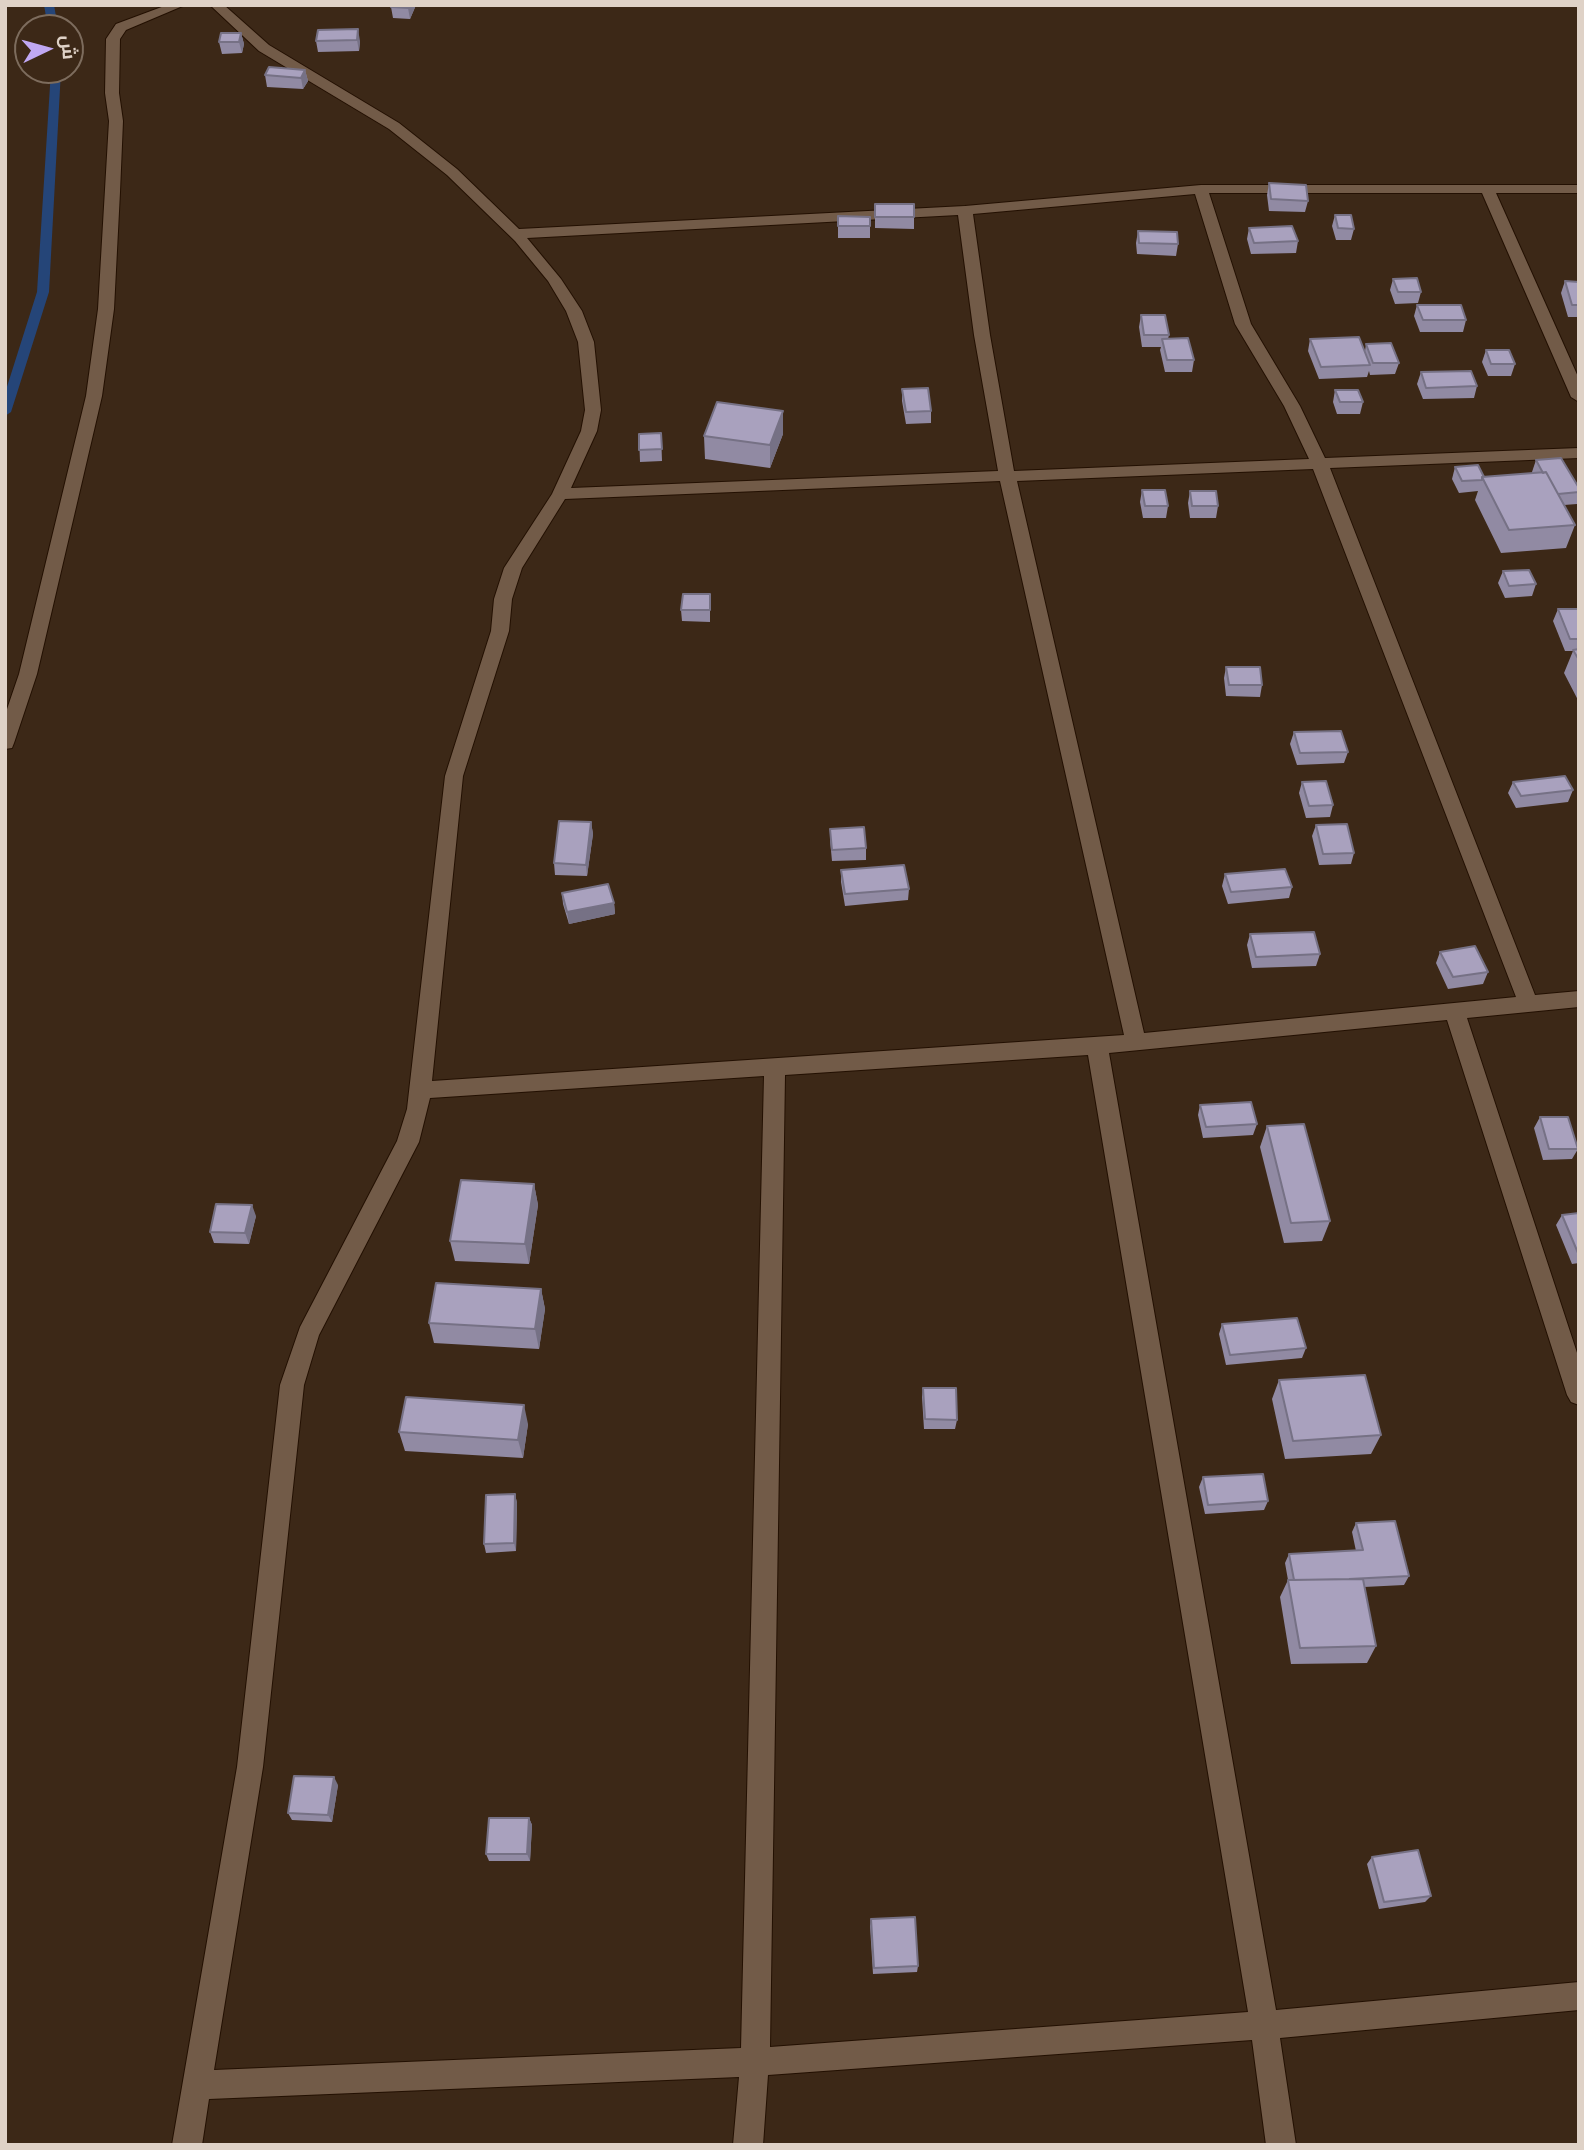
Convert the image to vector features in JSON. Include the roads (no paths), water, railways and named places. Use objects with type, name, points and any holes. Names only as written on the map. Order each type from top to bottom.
[{"type":"street","points":[[5,743],[28,674],[94,396],[106,309],[113,192],[116,121],[111,93],[113,40],[116,31],[121,27],[179,5]]},
{"type":"street","points":[[187,2145],[250,1767],[292,1385],[308,1334],[408,1142],[421,1090],[454,776],[499,631],[503,599],[513,568],[560,494],[589,431],[593,410],[586,342],[574,311],[554,279],[516,234],[452,172],[394,126],[264,48],[216,5]]},
{"type":"street","points":[[516,234],[965,210],[1201,189],[1579,189]]},
{"type":"street","points":[[1201,189],[1243,324],[1292,406],[1319,462],[1528,1003]]},
{"type":"street","points":[[1488,191],[1579,397]]},
{"type":"street","points":[[965,210],[982,335],[1007,475],[1136,1042]]},
{"type":"street","points":[[560,494],[1579,453]]},
{"type":"street","points":[[421,1090],[1097,1046],[1579,999]]},
{"type":"street","points":[[1454,1010],[1579,1395]]},
{"type":"street","points":[[1097,1046],[1264,2025],[1281,2145]]},
{"type":"street","points":[[748,2145],[755,2062],[775,1068]]},
{"type":"street","points":[[198,2085],[755,2062],[1264,2025],[1579,1996]]},
{"type":"waterway","points":[[49,5],[51,14]]},
{"type":"waterway","points":[[5,412],[43,292],[55,84]]}]
